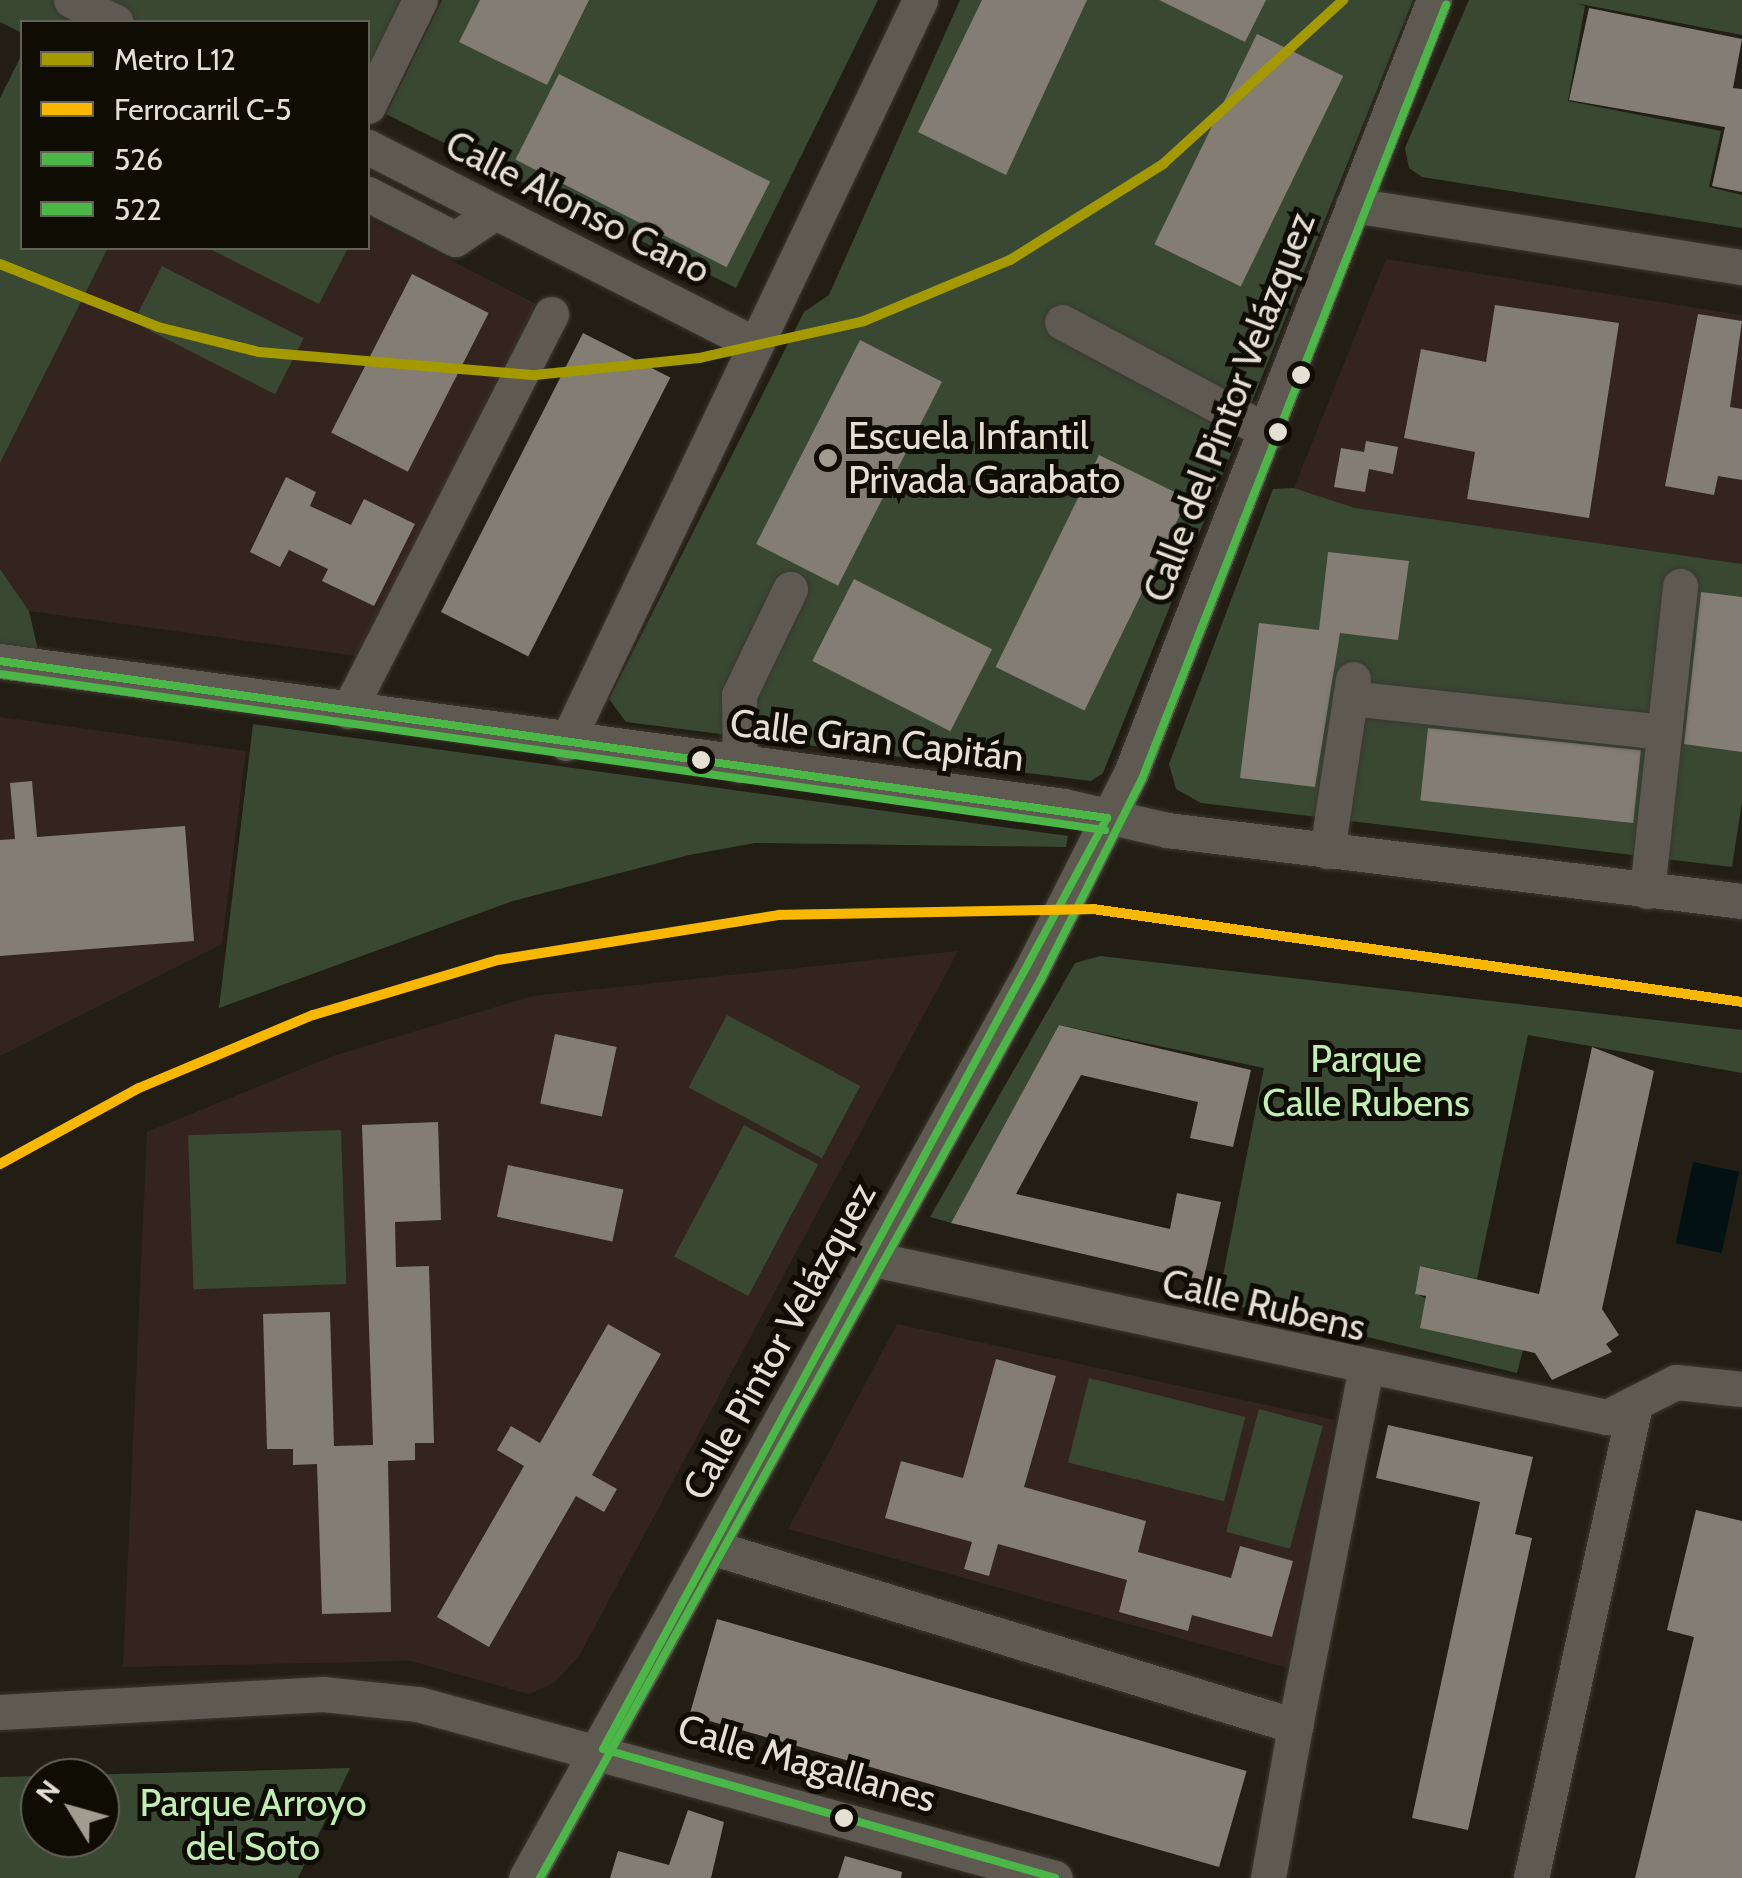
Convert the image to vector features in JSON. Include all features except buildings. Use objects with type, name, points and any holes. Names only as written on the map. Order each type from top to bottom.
[{"type":"street","points":[[71,0],[112,20]]},
{"type":"street","points":[[370,102],[420,0]]},
{"type":"street","points":[[566,743],[750,342],[920,0]]},
{"type":"street","name":"Calle del Pintor Velázquez","points":[[1101,829],[1268,432],[1434,0]]},
{"type":"street","name":"Calle Alonso Cano","points":[[370,148],[750,342]]},
{"type":"street","points":[[370,195],[455,238],[495,212]]},
{"type":"street","points":[[1353,205],[1742,267]]},
{"type":"street","points":[[348,712],[551,314]]},
{"type":"street","points":[[1062,322],[1268,432]]},
{"type":"street","points":[[1648,891],[1680,586]]},
{"type":"street","points":[[740,765],[739,695],[790,590]]},
{"type":"street","name":"Calle Gran Capitán","points":[[0,661],[740,765],[1101,829],[1327,850],[1742,901]]},
{"type":"street","points":[[1327,850],[1352,686],[1664,732]]},
{"type":"street","name":"Calle Pintor Velázquez","points":[[526,1878],[603,1748],[1030,973],[1101,829]]},
{"type":"street","name":"Calle Rubens","points":[[873,1259],[1365,1372],[1607,1417],[1676,1382],[1742,1388]]},
{"type":"street","points":[[1268,1878],[1365,1372]]},
{"type":"street","points":[[1531,1878],[1636,1402]]},
{"type":"street","points":[[714,1548],[1295,1726]]},
{"type":"street","name":"Calle Magallanes","points":[[0,1712],[323,1694],[418,1704],[603,1748],[1054,1878]]},
{"type":"shaded area","points":[[370,219],[536,304],[357,656],[29,611],[0,569],[0,463],[107,250],[370,250]]},
{"type":"shaded area","points":[[1386,259],[1742,315],[1742,564],[1355,508],[1294,488]]},
{"type":"shaded area","points":[[0,717],[246,751],[222,944],[0,1056]]},
{"type":"shaded area","points":[[958,951],[579,1656],[554,1683],[529,1694],[411,1661],[123,1667],[147,1132],[333,1056],[532,996]]},
{"type":"shaded area","points":[[1693,1162],[1739,1172],[1722,1253],[1676,1243]]},
{"type":"shaded area","points":[[897,1324],[1335,1420],[1287,1668],[788,1529]]},
{"type":"green space","points":[[0,0],[404,0],[370,73],[370,20],[20,20],[20,32],[0,22]]},
{"type":"green space","points":[[442,0],[878,0],[736,288],[386,114]]},
{"type":"green space","points":[[960,0],[1413,0],[1103,773],[1091,781],[626,722],[609,699],[804,312],[829,295]]},
{"type":"green space","points":[[1469,0],[1742,0],[1742,35],[1575,3],[1585,6],[1568,101],[1721,131],[1709,187],[1742,195],[1742,228],[1422,177],[1409,168],[1405,148]]},
{"type":"green space","points":[[20,58],[20,250],[107,250],[0,463],[0,98]]},
{"type":"green space","points":[[212,250],[347,250],[319,304]]},
{"type":"green space","points":[[162,266],[304,338],[275,394],[133,322]]},
{"type":"green space","points":[[1294,488],[1355,508],[1742,564],[1742,802],[1732,867],[1201,803],[1176,789],[1169,764],[1273,489]]},
{"type":"green space","points":[[0,569],[29,611],[42,667],[0,658]]},
{"type":"green space","points":[[253,724],[1068,836],[1066,847],[755,843],[689,855],[513,901],[219,1008]]},
{"type":"green space","name":"Parque Calle Rubens","points":[[1100,956],[1742,1030],[1742,1073],[1528,1035],[1477,1279],[1421,1266],[1415,1293],[1523,1350],[1517,1373],[1218,1301],[1264,1068],[1059,1025],[951,1223],[930,1217],[1075,963]]},
{"type":"green space","points":[[727,1015],[860,1086],[822,1158],[689,1087]]},
{"type":"green space","points":[[744,1125],[818,1164],[748,1296],[674,1257]]},
{"type":"green space","points":[[341,1130],[346,1284],[193,1289],[188,1135]]},
{"type":"green space","points":[[1089,1378],[1245,1417],[1224,1501],[1068,1462]]},
{"type":"green space","points":[[1259,1409],[1323,1426],[1290,1549],[1226,1532]]},
{"type":"green space","name":"Parque Arroyo del Soto","points":[[350,1768],[298,1878],[0,1878],[0,1777],[20,1776],[20,1858],[120,1858],[120,1774]]},
{"type":"metro line","name":"L12","points":[[0,264],[158,327],[259,352],[535,375],[699,358],[864,321],[1010,260],[1163,164],[1343,0]]},
{"type":"rail line","name":"C-5","points":[[0,1164],[139,1088],[313,1015],[498,960],[779,915],[1093,909],[1742,1002]]},
{"type":"transit line","name":"522","points":[[540,1878],[1041,979],[1142,779],[1446,5]]},
{"type":"transit line","name":"526","points":[[0,661],[1107,818]]},
{"type":"transit line","name":"522","points":[[0,674],[1105,830]]},
{"type":"transit line","name":"526","points":[[603,1749],[1107,818]]},
{"type":"transit line","name":"526","points":[[603,1749],[1055,1878]]},
{"type":"place","name":"Escuela Infantil Privada Garabato","points":[[828,458]]}]
